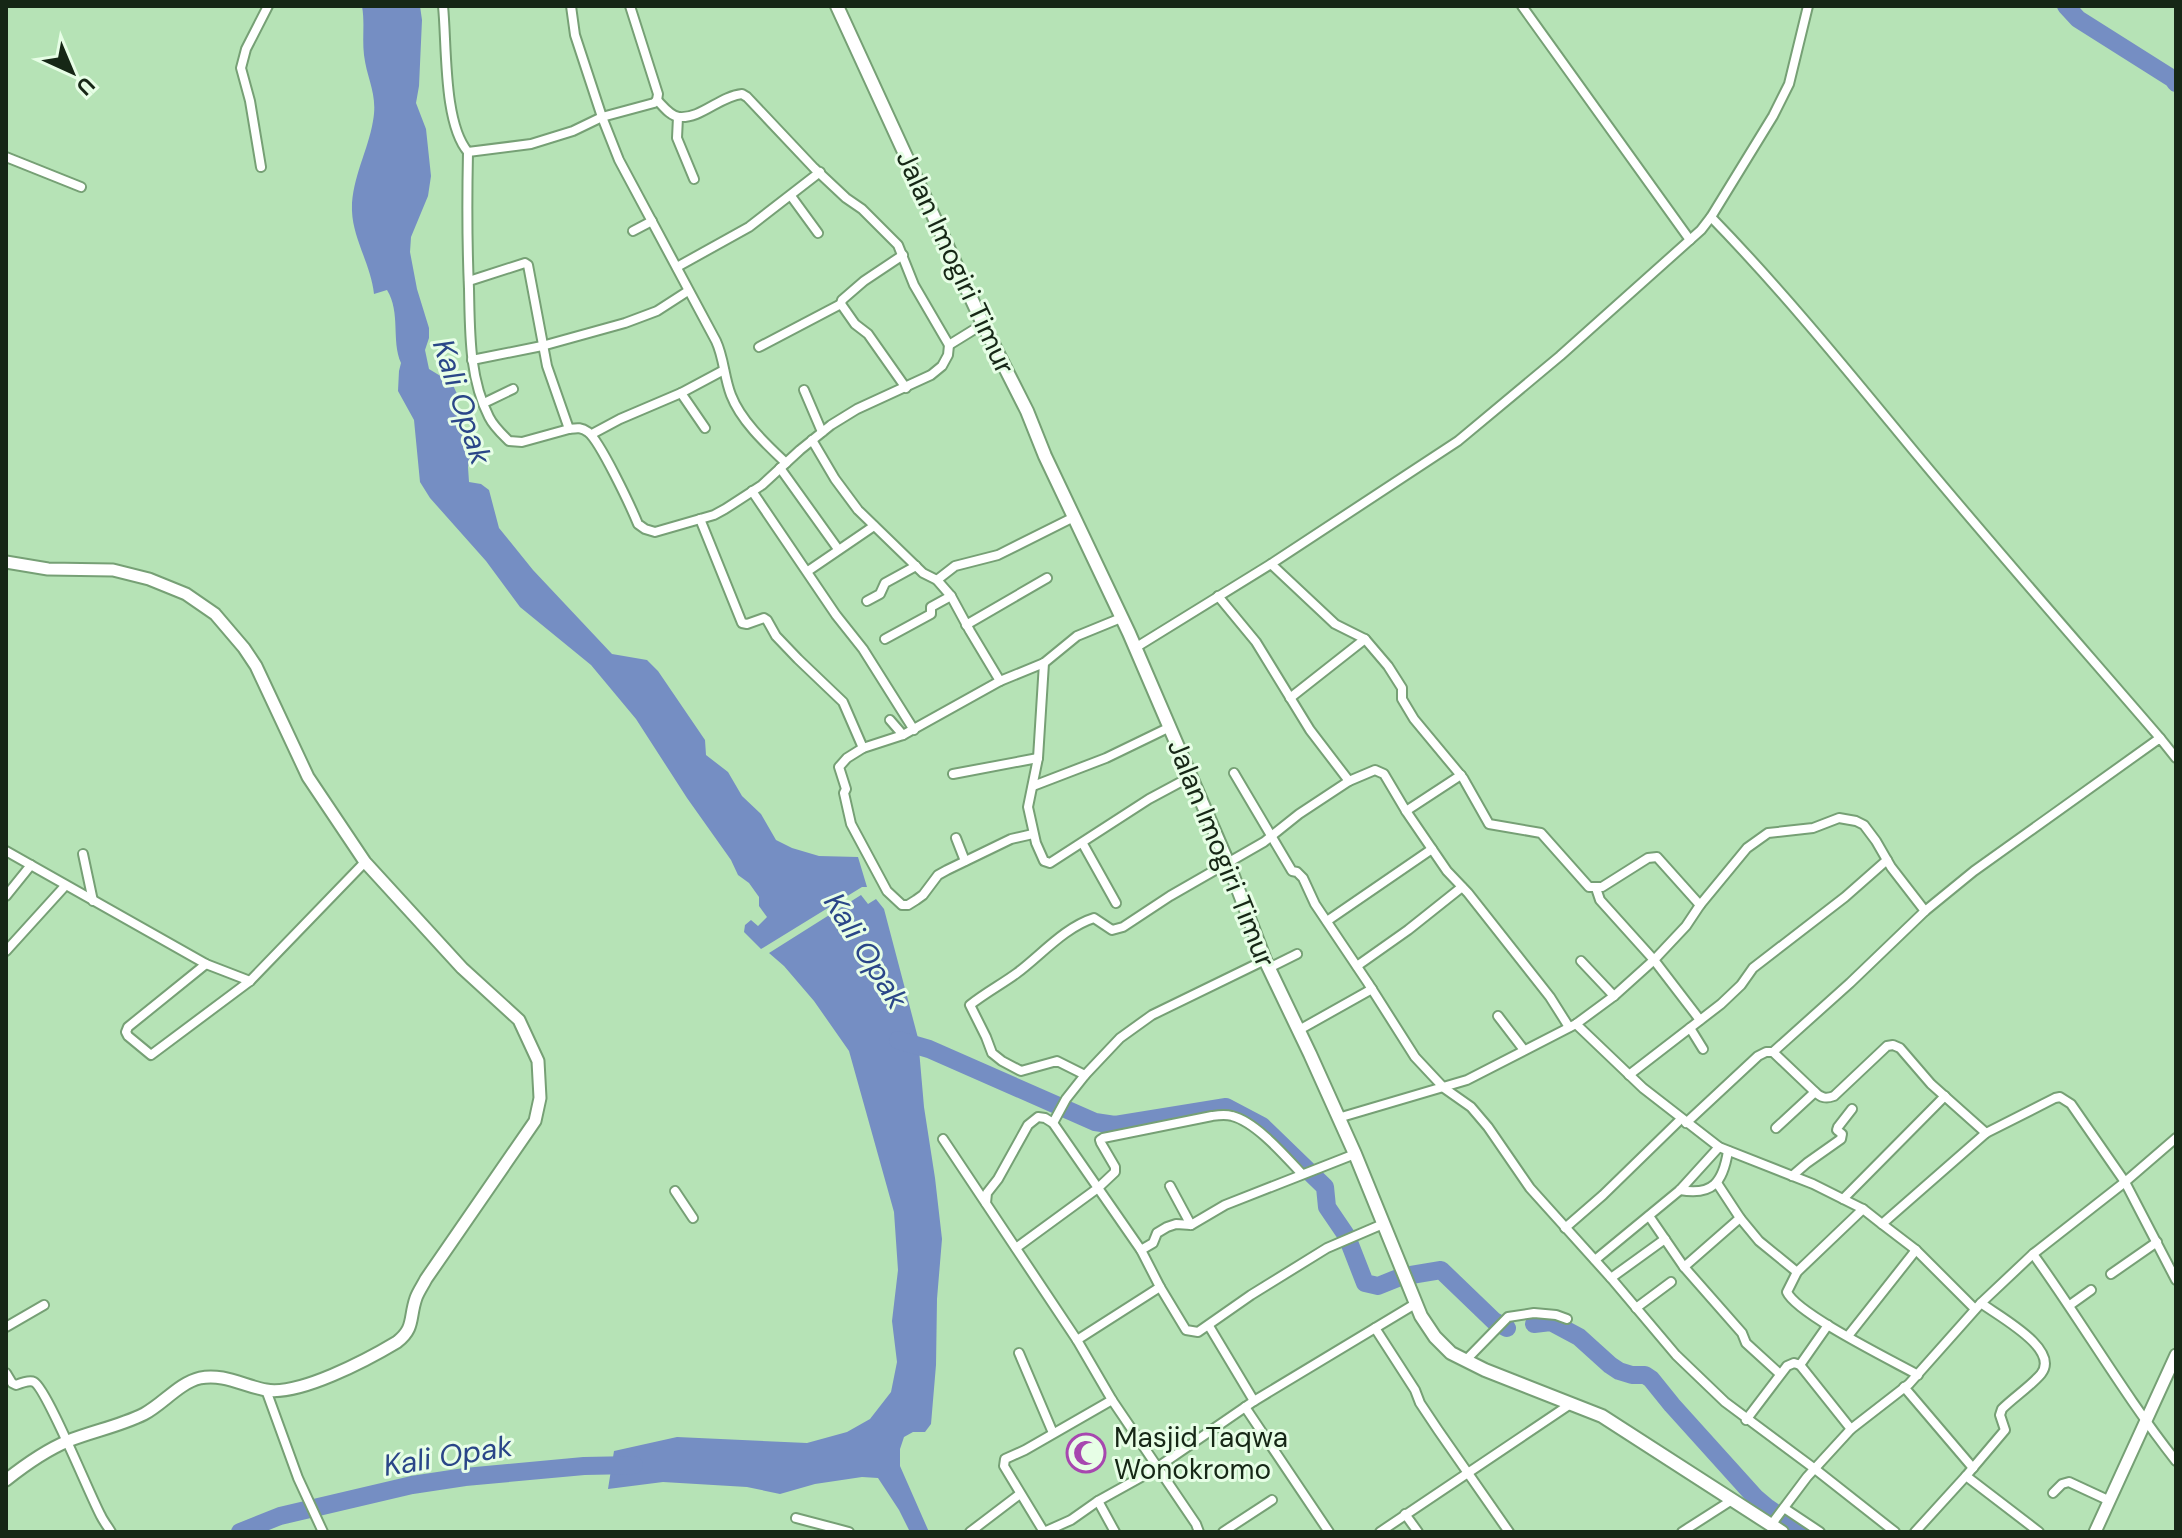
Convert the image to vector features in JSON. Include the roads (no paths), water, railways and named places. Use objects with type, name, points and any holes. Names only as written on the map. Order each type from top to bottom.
[{"type":"main road","name":"Jalan Imogiri Timur","points":[[837,6],[1135,648],[1228,863],[1267,964],[1355,1154],[1415,1304],[1435,1337],[1451,1353],[1465,1361],[1572,1403],[1613,1423],[1732,1500],[1779,1519]]},
{"type":"street","points":[[261,167],[241,68],[246,49],[268,6]]},
{"type":"street","points":[[443,6],[450,103],[459,137],[468,152],[472,360],[484,403],[498,430],[509,441],[522,442],[569,429],[582,428],[592,434],[638,524],[655,532],[714,515],[762,485],[812,440],[857,409],[931,375],[942,366],[949,345],[914,285],[898,245],[742,94],[697,113],[678,117],[657,100]]},
{"type":"street","points":[[571,6],[575,35],[619,160],[716,341],[732,398],[783,466],[838,549]]},
{"type":"street","points":[[468,152],[531,144],[565,134],[602,117],[654,103],[658,94],[630,6]]},
{"type":"street","points":[[1522,6],[1690,240]]},
{"type":"street","points":[[1135,648],[1271,564],[1458,441],[1560,356],[1690,240],[1711,217],[1782,99],[1794,68],[1808,6]]},
{"type":"street","points":[[678,117],[677,138],[694,179]]},
{"type":"street","points":[[6,157],[81,187]]},
{"type":"street","points":[[677,267],[749,227],[820,172]]},
{"type":"street","points":[[791,196],[818,233]]},
{"type":"street","points":[[1711,217],[1835,354],[2176,758]]},
{"type":"street","points":[[633,231],[652,221]]},
{"type":"street","points":[[759,347],[841,304],[864,281],[903,255]]},
{"type":"street","points":[[469,281],[525,263],[528,265],[542,346],[569,429]]},
{"type":"street","points":[[472,360],[542,346],[598,330],[657,311],[688,291]]},
{"type":"street","points":[[841,304],[855,324],[868,334],[906,388]]},
{"type":"street","points":[[949,345],[983,324]]},
{"type":"street","points":[[592,434],[724,370]]},
{"type":"street","points":[[484,403],[513,389]]},
{"type":"street","points":[[804,390],[822,432]]},
{"type":"street","points":[[681,393],[705,428]]},
{"type":"street","points":[[812,440],[847,495],[874,526],[923,573],[937,580],[951,596],[1000,681]]},
{"type":"street","points":[[752,491],[836,615],[863,649],[914,730]]},
{"type":"street","points":[[937,580],[955,566],[998,555],[1074,517]]},
{"type":"street","points":[[700,519],[742,623],[767,620],[776,636],[843,702],[863,748]]},
{"type":"street","points":[[808,571],[874,526]]},
{"type":"street","points":[[6,562],[48,569],[113,570],[149,579],[186,594],[215,614],[256,666],[308,777],[365,862],[462,968],[519,1020],[538,1061],[540,1081],[535,1121],[426,1279],[416,1299],[406,1335],[382,1351],[314,1383],[286,1391],[266,1390],[212,1377],[198,1379],[143,1414],[67,1441],[7,1477]]},
{"type":"street","points":[[1271,564],[1335,624],[1365,639],[1400,684],[1402,699],[1414,719],[1461,775],[1489,824],[1541,833],[1589,887],[1602,887],[1652,856],[1661,860],[1700,905]]},
{"type":"street","points":[[867,601],[880,594],[885,583],[916,566]]},
{"type":"street","points":[[966,625],[1047,578]]},
{"type":"street","points":[[885,639],[931,614],[933,605],[951,596]]},
{"type":"street","points":[[1218,596],[1256,642],[1310,730],[1349,781]]},
{"type":"street","points":[[1033,834],[1011,839],[938,875],[923,895],[908,905],[902,905],[887,891],[851,824],[839,767],[863,748],[914,730],[1000,681],[1044,663],[1077,636],[1121,618]]},
{"type":"street","points":[[1290,698],[1365,639]]},
{"type":"street","points":[[1044,663],[1038,758],[1028,807],[1033,834],[1044,861],[1050,863],[1149,799],[1190,777]]},
{"type":"street","points":[[890,720],[903,735]]},
{"type":"street","points":[[1033,786],[1106,758],[1170,727]]},
{"type":"street","points":[[1565,1228],[1758,1056],[1773,1052],[1925,911],[1974,871],[2160,738]]},
{"type":"street","points":[[953,774],[1038,758]]},
{"type":"street","points":[[1085,1075],[1057,1061],[1021,1071],[1002,1061],[992,1053],[970,1005],[1088,920],[1094,918],[1112,930],[1118,929],[1272,836],[1349,781],[1378,770],[1384,774],[1447,871],[1573,1025],[1629,1075],[1683,1121],[1724,1149],[1863,1209],[1916,1250],[1978,1306],[2034,1341],[2045,1355],[2046,1365],[2040,1375],[2002,1409],[2000,1415],[2005,1430],[1915,1532]]},
{"type":"street","points":[[1234,773],[1292,871],[1303,878],[1315,904],[1415,1057],[1444,1088],[1471,1107],[1530,1188],[1676,1355],[1746,1420],[1895,1532]]},
{"type":"street","points":[[1406,811],[1461,775]]},
{"type":"street","points":[[1338,1118],[1467,1080],[1573,1025],[1614,996],[1654,960],[1686,926],[1747,848],[1768,833],[1813,828],[1839,818],[1864,825],[1925,911]]},
{"type":"street","points":[[956,838],[965,861]]},
{"type":"street","points":[[1083,844],[1116,903]]},
{"type":"street","points":[[1327,921],[1432,849]]},
{"type":"street","points":[[6,851],[206,964],[250,981]]},
{"type":"street","points":[[83,854],[93,901]]},
{"type":"street","points":[[1629,1075],[1700,1020],[1741,985],[1753,968],[1845,897],[1887,860]]},
{"type":"street","points":[[206,964],[128,1027],[128,1036],[151,1055],[250,981],[365,862]]},
{"type":"street","points":[[6,896],[31,865]]},
{"type":"street","points":[[6,951],[65,886]]},
{"type":"street","points":[[1357,966],[1462,887]]},
{"type":"street","points":[[1596,888],[1600,900],[1654,960],[1700,1020]]},
{"type":"street","points":[[1054,1120],[1085,1075],[1120,1038],[1152,1015],[1267,964],[1297,954]]},
{"type":"street","points":[[1581,961],[1614,996]]},
{"type":"street","points":[[1299,1030],[1372,989]]},
{"type":"street","points":[[1498,1016],[1524,1050]]},
{"type":"street","points":[[1690,1028],[1703,1049]]},
{"type":"street","points":[[1773,1052],[1820,1097],[1828,1099],[1887,1046],[1893,1045],[1900,1048],[1931,1084],[1986,1133]]},
{"type":"street","points":[[1776,1128],[1815,1092]]},
{"type":"street","points":[[1843,1199],[1945,1096]]},
{"type":"street","points":[[1882,1224],[1986,1133],[2060,1097],[2071,1104],[2125,1182],[2176,1280]]},
{"type":"street","points":[[1792,1176],[1841,1139],[1838,1127],[1852,1109]]},
{"type":"street","points":[[1016,1248],[1115,1172],[1101,1143],[1103,1138],[1228,1115],[1240,1119],[1305,1173]]},
{"type":"street","points":[[986,1204],[987,1193],[1028,1125],[1038,1117],[1054,1120],[1141,1250],[1186,1330],[1198,1332],[1327,1248],[1383,1224]]},
{"type":"street","points":[[1820,1532],[1779,1519],[1815,1469],[1851,1429],[1918,1375],[1978,1306],[2033,1254],[2176,1138]]},
{"type":"street","points":[[943,1139],[1077,1340],[1112,1400],[1199,1532]]},
{"type":"street","points":[[1680,1190],[1703,1192],[1717,1183],[1723,1174],[1724,1149]]},
{"type":"street","points":[[1595,1260],[1724,1149]]},
{"type":"street","points":[[1141,1250],[1153,1243],[1157,1233],[1167,1227],[1191,1225],[1225,1205],[1355,1154]]},
{"type":"street","points":[[1717,1183],[1759,1241],[1797,1272]]},
{"type":"street","points":[[1170,1186],[1191,1225]]},
{"type":"street","points":[[675,1191],[693,1218]]},
{"type":"street","points":[[1863,1209],[1797,1272],[1787,1292],[1789,1298],[1828,1325],[1918,1375]]},
{"type":"street","points":[[1649,1216],[1684,1267],[1742,1333],[1746,1343],[1780,1374]]},
{"type":"street","points":[[1684,1267],[1740,1218]]},
{"type":"street","points":[[1611,1278],[1665,1239]]},
{"type":"street","points":[[2111,1274],[2157,1242]]},
{"type":"street","points":[[1848,1336],[1916,1250]]},
{"type":"street","points":[[2033,1254],[2070,1305],[2144,1421],[2176,1461]]},
{"type":"street","points":[[1636,1308],[1671,1282]]},
{"type":"street","points":[[1077,1340],[1160,1287]]},
{"type":"street","points":[[2070,1305],[2091,1290]]},
{"type":"street","points":[[1112,1400],[1005,1459],[1004,1466],[1044,1532],[1071,1520],[1158,1467],[1254,1401],[1415,1304]]},
{"type":"street","points":[[6,1327],[44,1305]]},
{"type":"street","points":[[1465,1361],[1508,1317],[1534,1313],[1567,1319]]},
{"type":"street","points":[[1800,1365],[1828,1325]]},
{"type":"street","points":[[1209,1326],[1254,1401]]},
{"type":"street","points":[[1375,1328],[1467,1475],[1509,1532]]},
{"type":"street","points":[[1019,1353],[1053,1433]]},
{"type":"street","points":[[2095,1532],[2176,1355]]},
{"type":"street","points":[[1746,1420],[1790,1364],[1800,1365],[1851,1429]]},
{"type":"street","points":[[6,1373],[12,1383],[34,1382],[42,1392],[111,1532]]},
{"type":"street","points":[[1904,1387],[1969,1472],[2039,1532]]},
{"type":"street","points":[[266,1390],[298,1478],[323,1532]]},
{"type":"street","points":[[1380,1532],[1572,1403]]},
{"type":"street","points":[[1245,1407],[1329,1532]]},
{"type":"street","points":[[2053,1493],[2069,1482],[2110,1501]]},
{"type":"street","points":[[970,1532],[1020,1494]]},
{"type":"street","points":[[1223,1532],[1272,1500]]},
{"type":"street","points":[[1682,1532],[1732,1500]]},
{"type":"street","points":[[1098,1501],[1115,1532]]},
{"type":"street","points":[[1405,1514],[1418,1532]]},
{"type":"street","points":[[796,1518],[849,1532]]},
{"type":"water","points":[[362,6],[420,6],[422,20],[416,103],[426,129],[431,176],[428,196],[411,237],[410,252],[429,328],[425,350],[429,369],[452,383],[457,394],[457,421],[464,432],[470,458],[469,482],[481,484],[489,490],[499,528],[533,570],[612,654],[647,660],[658,671],[705,740],[706,755],[728,772],[742,796],[761,814],[776,840],[819,856],[858,857],[867,887],[862,887],[761,949],[744,932],[745,925],[751,920],[758,926],[767,917],[759,906],[759,897],[749,883],[738,875],[636,719],[591,665],[520,607],[420,482],[414,420],[398,391],[401,363],[394,308],[387,290],[374,294],[353,221],[354,188],[374,111],[364,55]]},
{"type":"water","points":[[861,895],[868,904],[876,899],[884,909],[918,1038],[942,1239],[931,1424],[925,1432],[913,1432],[904,1437],[900,1449],[900,1466],[929,1532],[910,1532],[878,1478],[862,1477],[815,1484],[780,1494],[747,1487],[663,1482],[608,1489],[614,1451],[677,1437],[807,1443],[847,1432],[870,1419],[891,1392],[897,1362],[892,1321],[898,1270],[894,1212],[849,1051],[814,1001],[769,953]]},
{"type":"waterway","points":[[2066,6],[2078,19],[2176,83]]},
{"type":"waterway","points":[[898,1040],[929,1049],[1095,1122],[1115,1125],[1226,1107],[1262,1126],[1325,1187],[1327,1207],[1346,1235]]},
{"type":"waterway","points":[[1349,1242],[1365,1283],[1378,1286],[1398,1278]]},
{"type":"waterway","points":[[1411,1275],[1441,1270],[1494,1321],[1507,1328]]},
{"type":"waterway","points":[[1534,1324],[1551,1322],[1579,1337],[1619,1371],[1645,1375],[1651,1379],[1755,1497],[1803,1532]]},
{"type":"waterway","name":"Kali Opak","points":[[240,1532],[280,1516],[412,1485],[584,1466],[634,1465]]},
{"type":"place","name":"Masjid Taqwa Wonokromo","points":[[1086,1453]]}]
